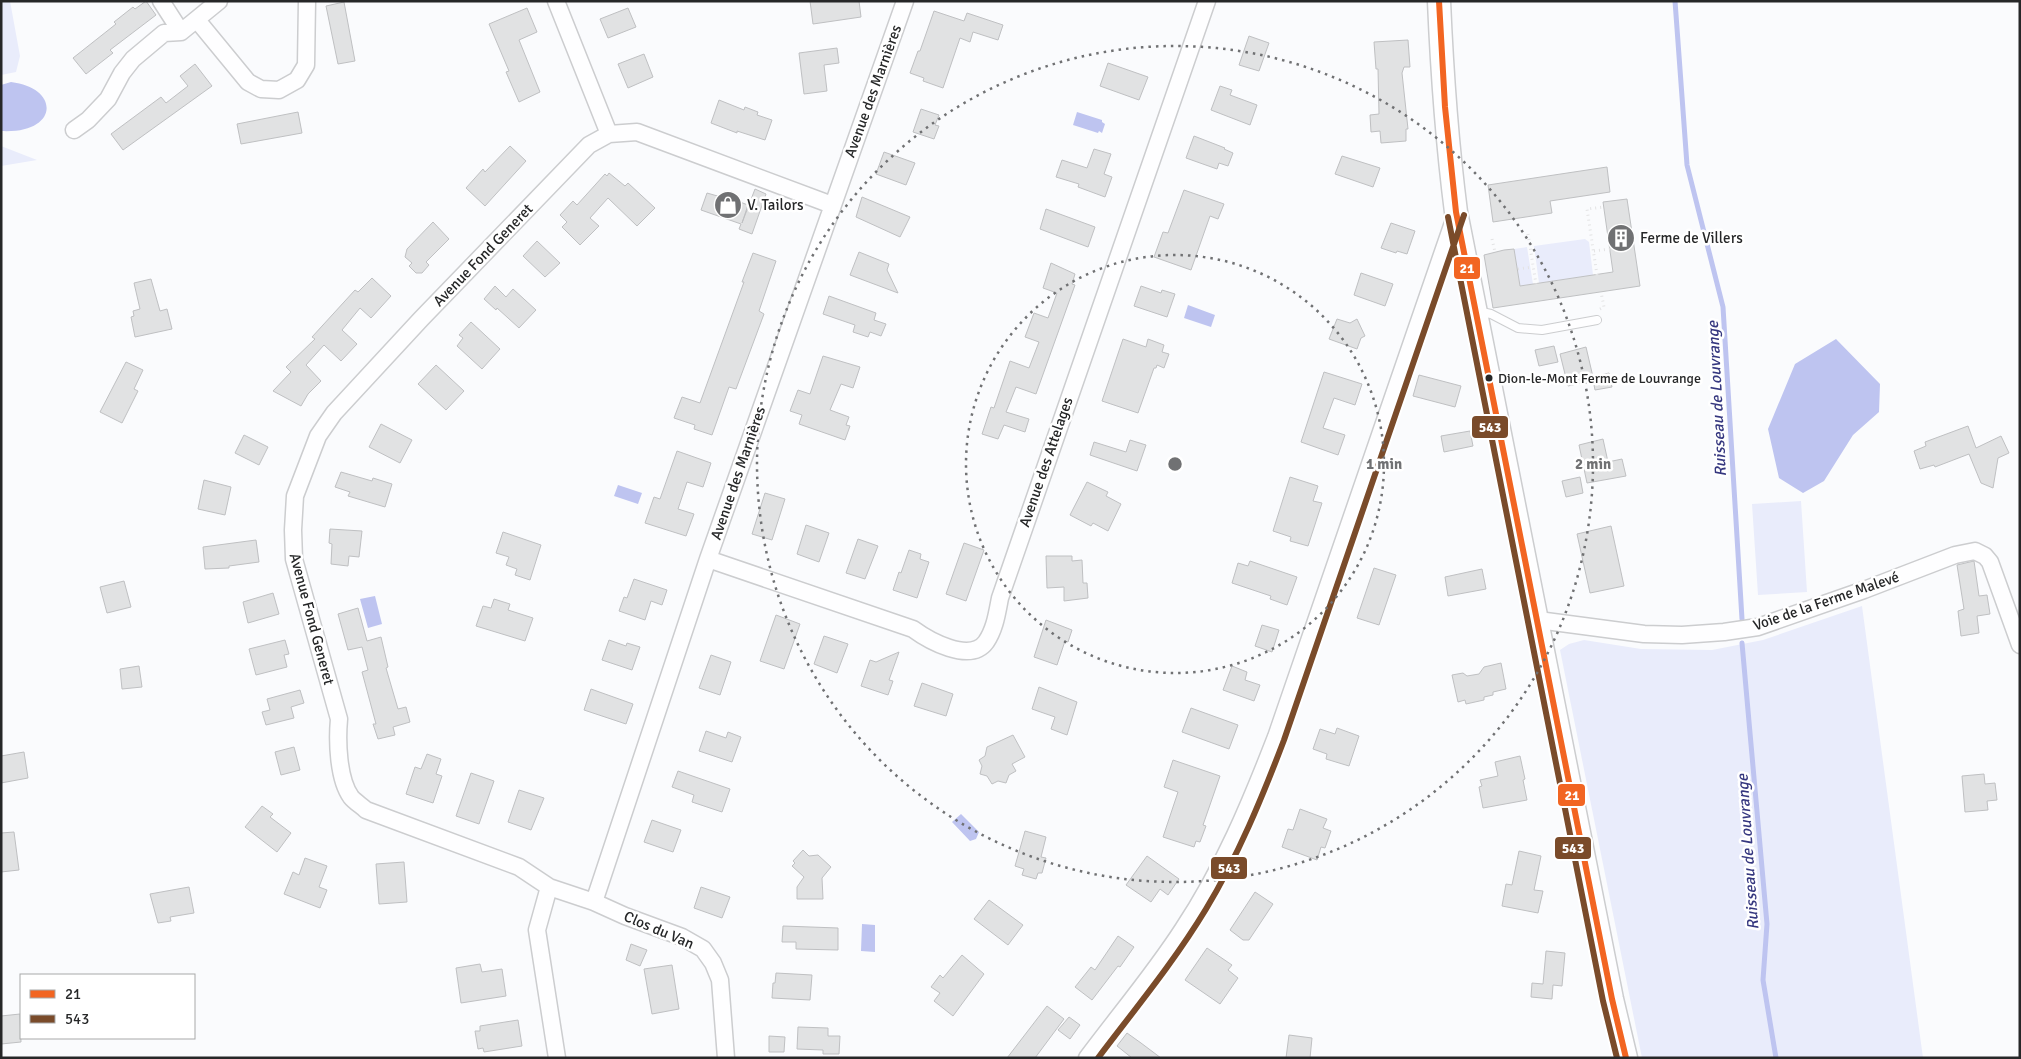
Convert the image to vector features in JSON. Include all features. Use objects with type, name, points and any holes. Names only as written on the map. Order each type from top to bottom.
[{"type":"street","points":[[162,1],[181,32]]},
{"type":"street","points":[[74,130],[88,120],[108,99],[122,72],[133,59],[164,33],[181,32],[219,1]]},
{"type":"street","points":[[197,20],[248,82],[261,89],[279,90],[297,80],[306,65],[307,1]]},
{"type":"street","points":[[556,1],[609,134]]},
{"type":"street","name":"Avenue des Marnières","points":[[594,902],[708,559],[905,1]]},
{"type":"street","name":"Avenue des Attelages","points":[[708,559],[913,629],[938,645],[961,651],[976,649],[985,644],[994,626],[1006,580],[1207,1]]},
{"type":"street","points":[[1439,1],[1441,60],[1456,212],[1612,999],[1626,1058]]},
{"type":"street","name":"Avenue Fond Generet","points":[[549,887],[520,867],[366,810],[351,796],[341,770],[337,742],[340,719],[294,559],[292,530],[295,496],[307,462],[318,436],[334,412],[588,145],[609,134],[637,132],[832,205]]},
{"type":"street","points":[[1087,1058],[1183,929],[1216,875],[1247,812],[1276,737],[1456,212]]},
{"type":"street","name":"Voie de la Ferme Malevé","points":[[1538,620],[1644,634],[1682,635],[1750,628],[1864,590],[1955,555],[1974,551],[1986,556],[1990,562],[2020,645]]},
{"type":"street","points":[[557,1058],[537,930],[549,887],[594,902]]},
{"type":"street","name":"Clos du Van","points":[[594,902],[625,916],[682,937],[703,949],[713,963],[720,980],[726,1058]]},
{"type":"lane","points":[[1475,311],[1491,314],[1518,328],[1542,330],[1597,320]]},
{"type":"path","points":[[1597,274],[1587,208],[1604,207]]},
{"type":"path","points":[[1528,234],[1536,284]]},
{"type":"path","points":[[1492,239],[1495,252]]},
{"type":"path","points":[[1594,251],[1610,250]]},
{"type":"path","points":[[1518,269],[1533,267]]},
{"type":"path","points":[[1597,320],[1598,310],[1604,307],[1601,292]]},
{"type":"shaded area","points":[[1,1],[10,1],[20,56],[16,72],[1,75]]},
{"type":"shaded area","points":[[1,146],[37,160],[1,166]]},
{"type":"shaded area","points":[[1585,239],[1589,242],[1593,275],[1539,283],[1534,246]]},
{"type":"shaded area","points":[[1527,247],[1533,284],[1520,286],[1514,249]]},
{"type":"shaded area","points":[[1801,501],[1807,592],[1758,595],[1752,504]]},
{"type":"shaded area","points":[[1862,606],[1923,1058],[1642,1058],[1560,650],[1569,644],[1584,640],[1641,649],[1712,650],[1763,640]]},
{"type":"water","points":[[11,82],[27,86],[39,93],[45,101],[46,110],[43,118],[34,125],[20,130],[1,131],[1,85]]},
{"type":"water","points":[[1077,112],[1102,120],[1105,124],[1102,133],[1073,125]]},
{"type":"water","points":[[1188,305],[1215,315],[1211,327],[1184,318]]},
{"type":"water","points":[[1836,339],[1880,384],[1879,412],[1853,435],[1824,481],[1803,493],[1779,478],[1768,429],[1795,364]]},
{"type":"water","points":[[618,485],[642,493],[638,504],[614,496]]},
{"type":"water","points":[[375,596],[382,624],[368,628],[360,599]]},
{"type":"water","points":[[961,814],[979,832],[976,839],[970,841],[952,822]]},
{"type":"water","points":[[862,924],[875,925],[875,952],[861,951]]},
{"type":"building","points":[[146,1],[156,15],[110,50],[113,53],[86,74],[73,58],[116,24],[114,22],[133,7],[135,9]]},
{"type":"building","points":[[810,1],[859,1],[861,17],[813,24]]},
{"type":"building","points":[[344,2],[355,61],[338,64],[326,6]]},
{"type":"building","points":[[527,8],[537,32],[519,40],[540,92],[519,102],[506,72],[509,71],[489,24]]},
{"type":"building","points":[[628,8],[636,27],[608,38],[600,19]]},
{"type":"building","points":[[934,11],[964,21],[967,13],[1003,25],[998,40],[973,32],[970,42],[960,38],[943,88],[923,81],[924,78],[910,73]]},
{"type":"building","points":[[1249,36],[1269,43],[1259,71],[1239,65]]},
{"type":"building","points":[[1408,40],[1410,67],[1404,67],[1402,73],[1408,129],[1406,129],[1406,141],[1381,143],[1380,131],[1371,132],[1370,115],[1379,114],[1378,69],[1376,69],[1374,42]]},
{"type":"building","points":[[837,48],[839,63],[824,65],[827,91],[804,94],[799,53]]},
{"type":"building","points":[[644,54],[653,77],[628,88],[618,64]]},
{"type":"building","points":[[1108,63],[1148,77],[1139,100],[1100,86]]},
{"type":"building","points":[[195,64],[212,86],[123,150],[111,134],[161,97],[166,103],[188,86],[180,76]]},
{"type":"building","points":[[1220,86],[1232,90],[1230,95],[1257,105],[1250,125],[1211,110]]},
{"type":"building","points":[[719,100],[744,110],[745,107],[758,112],[757,115],[772,120],[765,140],[737,131],[737,133],[711,123]]},
{"type":"building","points":[[921,109],[939,115],[935,125],[939,126],[934,139],[913,132]]},
{"type":"building","points":[[298,112],[302,133],[241,144],[237,124]]},
{"type":"building","points":[[1194,136],[1233,153],[1228,166],[1219,163],[1217,169],[1186,158]]},
{"type":"building","points":[[510,146],[526,161],[485,206],[466,188],[483,169],[485,172]]},
{"type":"building","points":[[1094,149],[1111,154],[1104,174],[1112,177],[1105,197],[1078,187],[1079,184],[1056,177],[1062,160],[1087,168]]},
{"type":"building","points":[[884,152],[915,163],[906,185],[876,174]]},
{"type":"building","points":[[1342,156],[1380,168],[1373,187],[1335,174]]},
{"type":"building","points":[[1607,167],[1610,192],[1550,201],[1552,213],[1493,222],[1488,185]]},
{"type":"building","points":[[609,173],[625,186],[628,183],[655,208],[637,226],[608,198],[590,218],[599,226],[580,245],[562,227],[567,222],[560,215],[573,201],[577,205],[605,174],[607,176]]},
{"type":"building","points":[[755,189],[766,194],[752,234],[739,229],[741,224],[701,210],[707,193],[721,197],[721,195],[748,205],[742,223]]},
{"type":"building","points":[[1184,190],[1224,204],[1218,219],[1210,216],[1191,270],[1154,257],[1163,232],[1168,233]]},
{"type":"building","points":[[862,197],[910,217],[900,237],[856,217]]},
{"type":"building","points":[[1627,199],[1640,286],[1493,308],[1484,255],[1514,249],[1520,286],[1613,272],[1603,202]]},
{"type":"building","points":[[1046,209],[1095,227],[1088,247],[1040,229]]},
{"type":"building","points":[[433,222],[449,239],[426,262],[429,265],[422,273],[416,273],[409,266],[412,263],[405,257],[407,249]]},
{"type":"building","points":[[1391,223],[1415,231],[1407,254],[1381,248]]},
{"type":"building","points":[[537,241],[560,263],[545,277],[523,256]]},
{"type":"building","points":[[859,252],[889,264],[887,270],[898,293],[850,275]]},
{"type":"building","points":[[753,253],[776,261],[759,311],[764,314],[736,389],[729,387],[712,435],[694,429],[695,425],[674,418],[682,397],[700,403]]},
{"type":"building","points":[[1051,263],[1075,274],[1072,284],[1075,285],[1036,394],[1016,387],[1006,412],[1029,419],[1025,432],[1004,425],[998,439],[982,434],[991,407],[994,408],[1010,361],[1029,368],[1039,342],[1025,337],[1034,313],[1048,318],[1057,293],[1043,288]]},
{"type":"building","points":[[1361,273],[1393,284],[1385,306],[1354,295]]},
{"type":"building","points":[[372,278],[391,296],[371,318],[360,308],[342,330],[357,344],[341,361],[324,345],[306,365],[321,381],[308,394],[301,406],[273,391],[291,372],[286,367],[315,339],[312,337],[355,290],[358,292]]},
{"type":"building","points":[[151,279],[160,311],[167,309],[172,329],[135,337],[131,317],[134,316],[133,311],[140,309],[134,283]]},
{"type":"building","points":[[495,286],[506,297],[513,289],[536,310],[519,328],[484,299]]},
{"type":"building","points":[[1141,286],[1161,293],[1162,290],[1175,294],[1167,317],[1134,306]]},
{"type":"building","points":[[829,296],[876,313],[874,320],[886,324],[881,336],[870,332],[868,337],[853,332],[855,325],[823,314]]},
{"type":"building","points":[[1337,319],[1350,323],[1357,319],[1365,336],[1361,338],[1357,349],[1329,339]]},
{"type":"building","points":[[471,322],[500,349],[482,369],[457,346],[463,338],[459,335]]},
{"type":"building","points":[[1123,339],[1146,347],[1148,339],[1164,345],[1162,352],[1169,354],[1164,368],[1157,365],[1154,368],[1138,413],[1102,401]]},
{"type":"building","points":[[1554,346],[1558,362],[1539,366],[1535,350]]},
{"type":"building","points":[[1586,347],[1593,377],[1609,373],[1612,387],[1595,390],[1593,380],[1568,386],[1560,354]]},
{"type":"building","points":[[823,356],[860,367],[853,388],[841,384],[830,410],[849,417],[846,425],[850,426],[845,440],[799,424],[802,415],[790,411],[798,390],[810,394]]},
{"type":"building","points":[[126,362],[143,370],[134,389],[138,391],[122,423],[100,412]]},
{"type":"building","points":[[436,365],[464,391],[446,410],[418,384]]},
{"type":"building","points":[[1324,372],[1362,384],[1355,405],[1334,398],[1323,428],[1345,435],[1338,455],[1301,442]]},
{"type":"building","points":[[1419,375],[1461,386],[1455,407],[1413,396]]},
{"type":"building","points":[[381,424],[412,440],[400,463],[369,447]]},
{"type":"building","points":[[1968,426],[1976,448],[2001,436],[2009,453],[1998,458],[1993,488],[1981,483],[1969,454],[1935,467],[1934,465],[1920,469],[1914,451],[1926,446],[1925,442]]},
{"type":"building","points":[[1470,431],[1473,446],[1444,452],[1441,436]]},
{"type":"building","points":[[244,435],[268,447],[259,465],[235,453]]},
{"type":"building","points":[[1603,439],[1608,462],[1622,459],[1626,476],[1587,483],[1579,445]]},
{"type":"building","points":[[1130,440],[1146,445],[1137,471],[1090,455],[1094,442],[1126,452]]},
{"type":"building","points":[[677,451],[711,463],[703,487],[687,482],[678,509],[694,514],[686,536],[645,523],[654,497],[660,499]]},
{"type":"building","points":[[341,472],[372,481],[373,478],[392,484],[385,507],[348,496],[350,492],[335,487]]},
{"type":"building","points":[[1290,477],[1318,486],[1313,501],[1322,503],[1308,546],[1290,541],[1291,537],[1273,531]]},
{"type":"building","points":[[1580,477],[1583,493],[1566,497],[1562,481]]},
{"type":"building","points":[[204,480],[231,487],[225,515],[198,509]]},
{"type":"building","points":[[1087,482],[1108,492],[1106,496],[1121,504],[1108,531],[1093,523],[1091,526],[1070,515]]},
{"type":"building","points":[[765,493],[785,499],[772,540],[752,534]]},
{"type":"building","points":[[806,525],[829,533],[819,562],[797,554]]},
{"type":"building","points":[[1611,526],[1624,586],[1590,593],[1577,534]]},
{"type":"building","points":[[330,529],[362,531],[359,557],[349,556],[348,566],[331,564],[332,544],[329,543]]},
{"type":"building","points":[[503,532],[541,545],[530,580],[515,575],[517,569],[506,565],[509,557],[496,553]]},
{"type":"building","points":[[858,539],[878,546],[865,579],[846,573]]},
{"type":"building","points":[[256,540],[259,562],[229,566],[229,568],[205,569],[203,547]]},
{"type":"building","points":[[964,543],[984,550],[966,601],[946,594]]},
{"type":"building","points":[[909,550],[921,554],[920,559],[929,562],[917,598],[893,590]]},
{"type":"building","points":[[1046,556],[1072,556],[1072,561],[1082,560],[1083,583],[1087,583],[1088,598],[1064,601],[1064,587],[1047,588]]},
{"type":"building","points":[[1250,561],[1297,577],[1287,605],[1270,599],[1271,596],[1232,583],[1238,563],[1248,566]]},
{"type":"building","points":[[1974,561],[1979,596],[1987,595],[1990,614],[1977,616],[1979,633],[1961,636],[1958,611],[1964,609],[1957,565]]},
{"type":"building","points":[[1374,568],[1396,575],[1379,625],[1357,618]]},
{"type":"building","points":[[1482,569],[1486,589],[1448,596],[1445,577]]},
{"type":"building","points":[[634,579],[667,590],[662,605],[651,601],[645,620],[619,611],[624,597],[627,598]]},
{"type":"building","points":[[124,581],[131,607],[107,613],[100,587]]},
{"type":"building","points":[[273,593],[279,614],[248,623],[243,602]]},
{"type":"building","points":[[494,599],[510,604],[508,610],[533,618],[525,641],[476,626],[483,606],[491,608]]},
{"type":"building","points":[[358,608],[367,641],[381,637],[388,667],[386,668],[398,709],[406,707],[410,722],[393,727],[395,735],[378,739],[373,724],[376,724],[362,672],[368,670],[362,647],[348,650],[338,614]]},
{"type":"building","points":[[776,615],[800,624],[784,669],[760,661]]},
{"type":"building","points":[[1046,620],[1072,630],[1068,642],[1065,641],[1057,665],[1034,657]]},
{"type":"building","points":[[1262,625],[1279,630],[1272,652],[1255,646]]},
{"type":"building","points":[[824,636],[848,644],[837,673],[814,664]]},
{"type":"building","points":[[285,640],[289,654],[284,655],[287,667],[256,675],[249,649]]},
{"type":"building","points":[[609,640],[626,646],[627,643],[640,647],[632,670],[602,660]]},
{"type":"building","points":[[899,652],[889,680],[893,681],[888,695],[861,686],[870,660],[876,662]]},
{"type":"building","points":[[711,655],[731,662],[720,695],[699,688]]},
{"type":"building","points":[[1501,663],[1506,689],[1493,692],[1493,695],[1484,697],[1484,700],[1466,704],[1465,700],[1458,702],[1452,675],[1463,673],[1467,676],[1479,674],[1484,667]]},
{"type":"building","points":[[139,666],[142,687],[122,689],[120,669]]},
{"type":"building","points":[[1232,666],[1247,672],[1245,680],[1260,685],[1254,701],[1223,690]]},
{"type":"building","points":[[922,683],[953,694],[946,716],[914,706]]},
{"type":"building","points":[[1039,687],[1077,702],[1067,735],[1051,729],[1055,717],[1032,709]]},
{"type":"building","points":[[591,689],[633,704],[626,724],[584,710]]},
{"type":"building","points":[[300,690],[304,703],[291,707],[294,718],[266,725],[262,712],[270,710],[267,699]]},
{"type":"building","points":[[1191,708],[1238,725],[1229,749],[1182,732]]},
{"type":"building","points":[[1337,728],[1359,736],[1349,766],[1326,759],[1327,754],[1313,749],[1320,729],[1335,734]]},
{"type":"building","points":[[706,731],[726,738],[728,732],[741,737],[732,762],[699,751]]},
{"type":"building","points":[[1013,735],[1025,757],[1012,764],[1016,771],[1009,775],[1006,783],[998,781],[992,784],[987,776],[980,774],[982,766],[979,760],[985,756],[987,747]]},
{"type":"building","points":[[294,747],[300,770],[281,775],[275,752]]},
{"type":"building","points":[[24,752],[28,778],[1,783],[1,756]]},
{"type":"building","points":[[427,754],[441,759],[436,774],[442,776],[433,803],[406,794],[415,767],[421,769]]},
{"type":"building","points":[[1520,756],[1527,800],[1483,808],[1479,787],[1482,786],[1480,780],[1498,776],[1495,762]]},
{"type":"building","points":[[1173,760],[1220,776],[1203,825],[1206,826],[1200,842],[1196,841],[1194,847],[1163,837],[1178,792],[1164,787]]},
{"type":"building","points":[[678,771],[730,789],[722,812],[692,802],[694,795],[672,787]]},
{"type":"building","points":[[471,773],[494,781],[479,824],[456,816]]},
{"type":"building","points":[[1984,774],[1985,784],[1995,783],[1997,800],[1987,801],[1988,810],[1965,812],[1962,776]]},
{"type":"building","points":[[519,790],[544,798],[531,830],[508,822]]},
{"type":"building","points":[[262,806],[273,814],[270,817],[291,833],[277,852],[245,827]]},
{"type":"building","points":[[1300,809],[1327,819],[1323,828],[1331,831],[1325,848],[1321,847],[1317,860],[1282,847],[1288,829],[1293,830]]},
{"type":"building","points":[[652,820],[681,830],[673,852],[644,842]]},
{"type":"building","points":[[1025,831],[1046,837],[1041,857],[1046,858],[1042,873],[1038,873],[1036,879],[1022,875],[1024,869],[1015,866]]},
{"type":"building","points":[[14,832],[19,870],[1,872],[1,833]]},
{"type":"building","points":[[803,850],[809,856],[818,855],[831,867],[822,878],[823,899],[797,899],[797,887],[804,877],[792,866],[795,863],[793,861]]},
{"type":"building","points":[[1519,851],[1541,856],[1534,890],[1543,891],[1538,913],[1502,906],[1506,884],[1512,885]]},
{"type":"building","points":[[1147,856],[1179,879],[1168,895],[1160,889],[1151,902],[1126,885]]},
{"type":"building","points":[[305,858],[327,866],[319,887],[327,890],[320,908],[284,894],[293,872],[299,875]]},
{"type":"building","points":[[404,862],[407,902],[379,904],[376,864]]},
{"type":"building","points":[[189,887],[194,913],[170,917],[171,921],[158,923],[150,894]]},
{"type":"building","points":[[701,887],[730,897],[722,918],[694,908]]},
{"type":"building","points":[[1255,892],[1273,904],[1249,940],[1243,940],[1230,930]]},
{"type":"building","points":[[989,900],[1023,925],[1008,945],[974,919]]},
{"type":"building","points":[[783,926],[838,928],[838,950],[796,949],[796,942],[782,942]]},
{"type":"building","points":[[1118,936],[1134,947],[1092,1000],[1075,987],[1091,967],[1095,970]]},
{"type":"building","points":[[631,944],[647,950],[640,966],[626,960]]},
{"type":"building","points":[[1207,948],[1232,965],[1228,970],[1238,978],[1220,1004],[1185,980]]},
{"type":"building","points":[[1546,951],[1565,953],[1562,986],[1553,985],[1552,999],[1531,997],[1532,983],[1543,984]]},
{"type":"building","points":[[962,955],[984,974],[953,1016],[934,1001],[940,993],[931,987],[940,975],[943,978]]},
{"type":"building","points":[[480,964],[482,972],[502,969],[506,996],[461,1003],[456,968]]},
{"type":"building","points":[[672,965],[679,1009],[652,1014],[644,969]]},
{"type":"building","points":[[776,973],[812,975],[810,1000],[772,998]]},
{"type":"building","points":[[1047,1006],[1064,1019],[1035,1058],[1007,1058]]},
{"type":"building","points":[[20,1014],[21,1042],[1,1044],[1,1016]]},
{"type":"building","points":[[1069,1017],[1080,1025],[1070,1039],[1058,1030]]},
{"type":"building","points":[[518,1020],[522,1046],[484,1052],[483,1048],[478,1049],[475,1031],[480,1031],[480,1026]]},
{"type":"building","points":[[798,1027],[828,1028],[828,1036],[840,1036],[839,1054],[823,1054],[823,1050],[797,1049]]},
{"type":"building","points":[[1127,1033],[1161,1058],[1132,1058],[1117,1046]]},
{"type":"building","points":[[1289,1035],[1312,1038],[1310,1058],[1286,1058]]},
{"type":"building","points":[[769,1036],[785,1037],[784,1052],[769,1052]]},
{"type":"waterway","name":"Ruisseau de Louvrange","points":[[1675,1],[1687,165],[1723,307],[1742,619]]},
{"type":"waterway","name":"Ruisseau de Louvrange","points":[[1742,643],[1767,924],[1763,980],[1776,1058]]},
{"type":"transit line","name":"21","points":[[1439,1],[1445,107],[1456,212],[1612,999],[1626,1058]]},
{"type":"transit line","name":"543","points":[[1098,1058],[1194,929],[1229,868],[1258,805],[1284,740],[1464,215]]},
{"type":"transit line","name":"543","points":[[1448,217],[1603,1001],[1617,1058]]},
{"type":"place","name":"V. Tailors","points":[[728,205]]},
{"type":"place","name":"Ferme de Villers","points":[[1621,238]]},
{"type":"place","name":"Dion-le-Mont Ferme de Louvrange","points":[[1489,378]]}]
